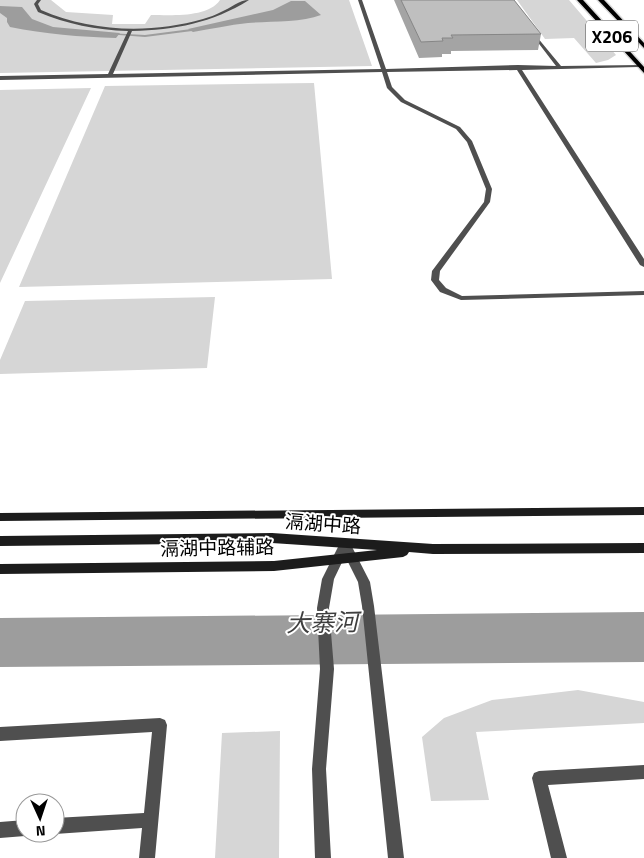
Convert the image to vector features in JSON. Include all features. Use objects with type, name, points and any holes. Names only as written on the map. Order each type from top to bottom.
[{"type":"main road","name":"X206","points":[[580,0],[644,71]]},
{"type":"main road","name":"X206","points":[[601,0],[644,45]]},
{"type":"main road","name":"滆湖中路","points":[[0,517],[644,511]]},
{"type":"main road","name":"滆湖中路","points":[[0,541],[272,538],[433,549],[644,548]]},
{"type":"main road","name":"滆湖中路辅路","points":[[0,569],[274,566],[433,549]]},
{"type":"lane","points":[[39,0],[36,4],[39,11],[57,19],[129,33],[191,23],[232,10],[247,0]]},
{"type":"lane","points":[[360,0],[390,88],[404,101],[458,128],[470,142],[489,190],[487,202],[436,271],[435,280],[443,290],[461,298],[644,293]]},
{"type":"lane","points":[[530,30],[559,67]]},
{"type":"lane","points":[[110,76],[129,33]]},
{"type":"lane","points":[[0,78],[638,66]]},
{"type":"lane","points":[[518,67],[644,265]]},
{"type":"lane","points":[[346,544],[364,582],[368,606],[396,858]]},
{"type":"lane","points":[[323,858],[319,769],[327,669],[323,608],[328,580],[346,544]]},
{"type":"lane","points":[[0,734],[160,725],[147,858]]},
{"type":"lane","points":[[559,858],[539,778],[644,772]]},
{"type":"lane","points":[[65,825],[150,820]]},
{"type":"lane","points":[[0,830],[15,829]]},
{"type":"shaded area","points":[[0,0],[51,0],[66,12],[113,15],[112,24],[145,24],[151,15],[198,13],[214,6],[220,0],[349,0],[372,66],[0,73]]},
{"type":"shaded area","points":[[517,0],[569,0],[616,55],[608,60],[596,63],[574,38],[545,39]]},
{"type":"shaded area","points":[[314,83],[332,279],[19,287],[105,86]]},
{"type":"shaded area","points":[[91,88],[0,283],[0,90]]},
{"type":"shaded area","points":[[215,297],[207,368],[0,374],[0,360],[25,301]]},
{"type":"shaded area","points":[[578,690],[644,702],[644,723],[476,732],[489,800],[431,801],[422,737],[444,718],[492,700]]},
{"type":"shaded area","points":[[280,731],[279,858],[215,858],[222,733]]},
{"type":"water","points":[[291,1],[305,1],[321,15],[313,18],[248,23],[193,32],[188,29],[273,10]]},
{"type":"water","points":[[0,6],[22,7],[32,19],[53,27],[120,33],[116,38],[89,37],[10,27],[7,18],[0,13]]},
{"type":"water","name":"大寨河","points":[[644,612],[644,662],[0,667],[0,618]]},
{"type":"building","points":[[401,0],[514,0],[541,34],[451,35],[453,38],[442,38],[443,41],[421,42]]},
{"type":"waterway","points":[[108,34],[145,36],[199,29]]}]
